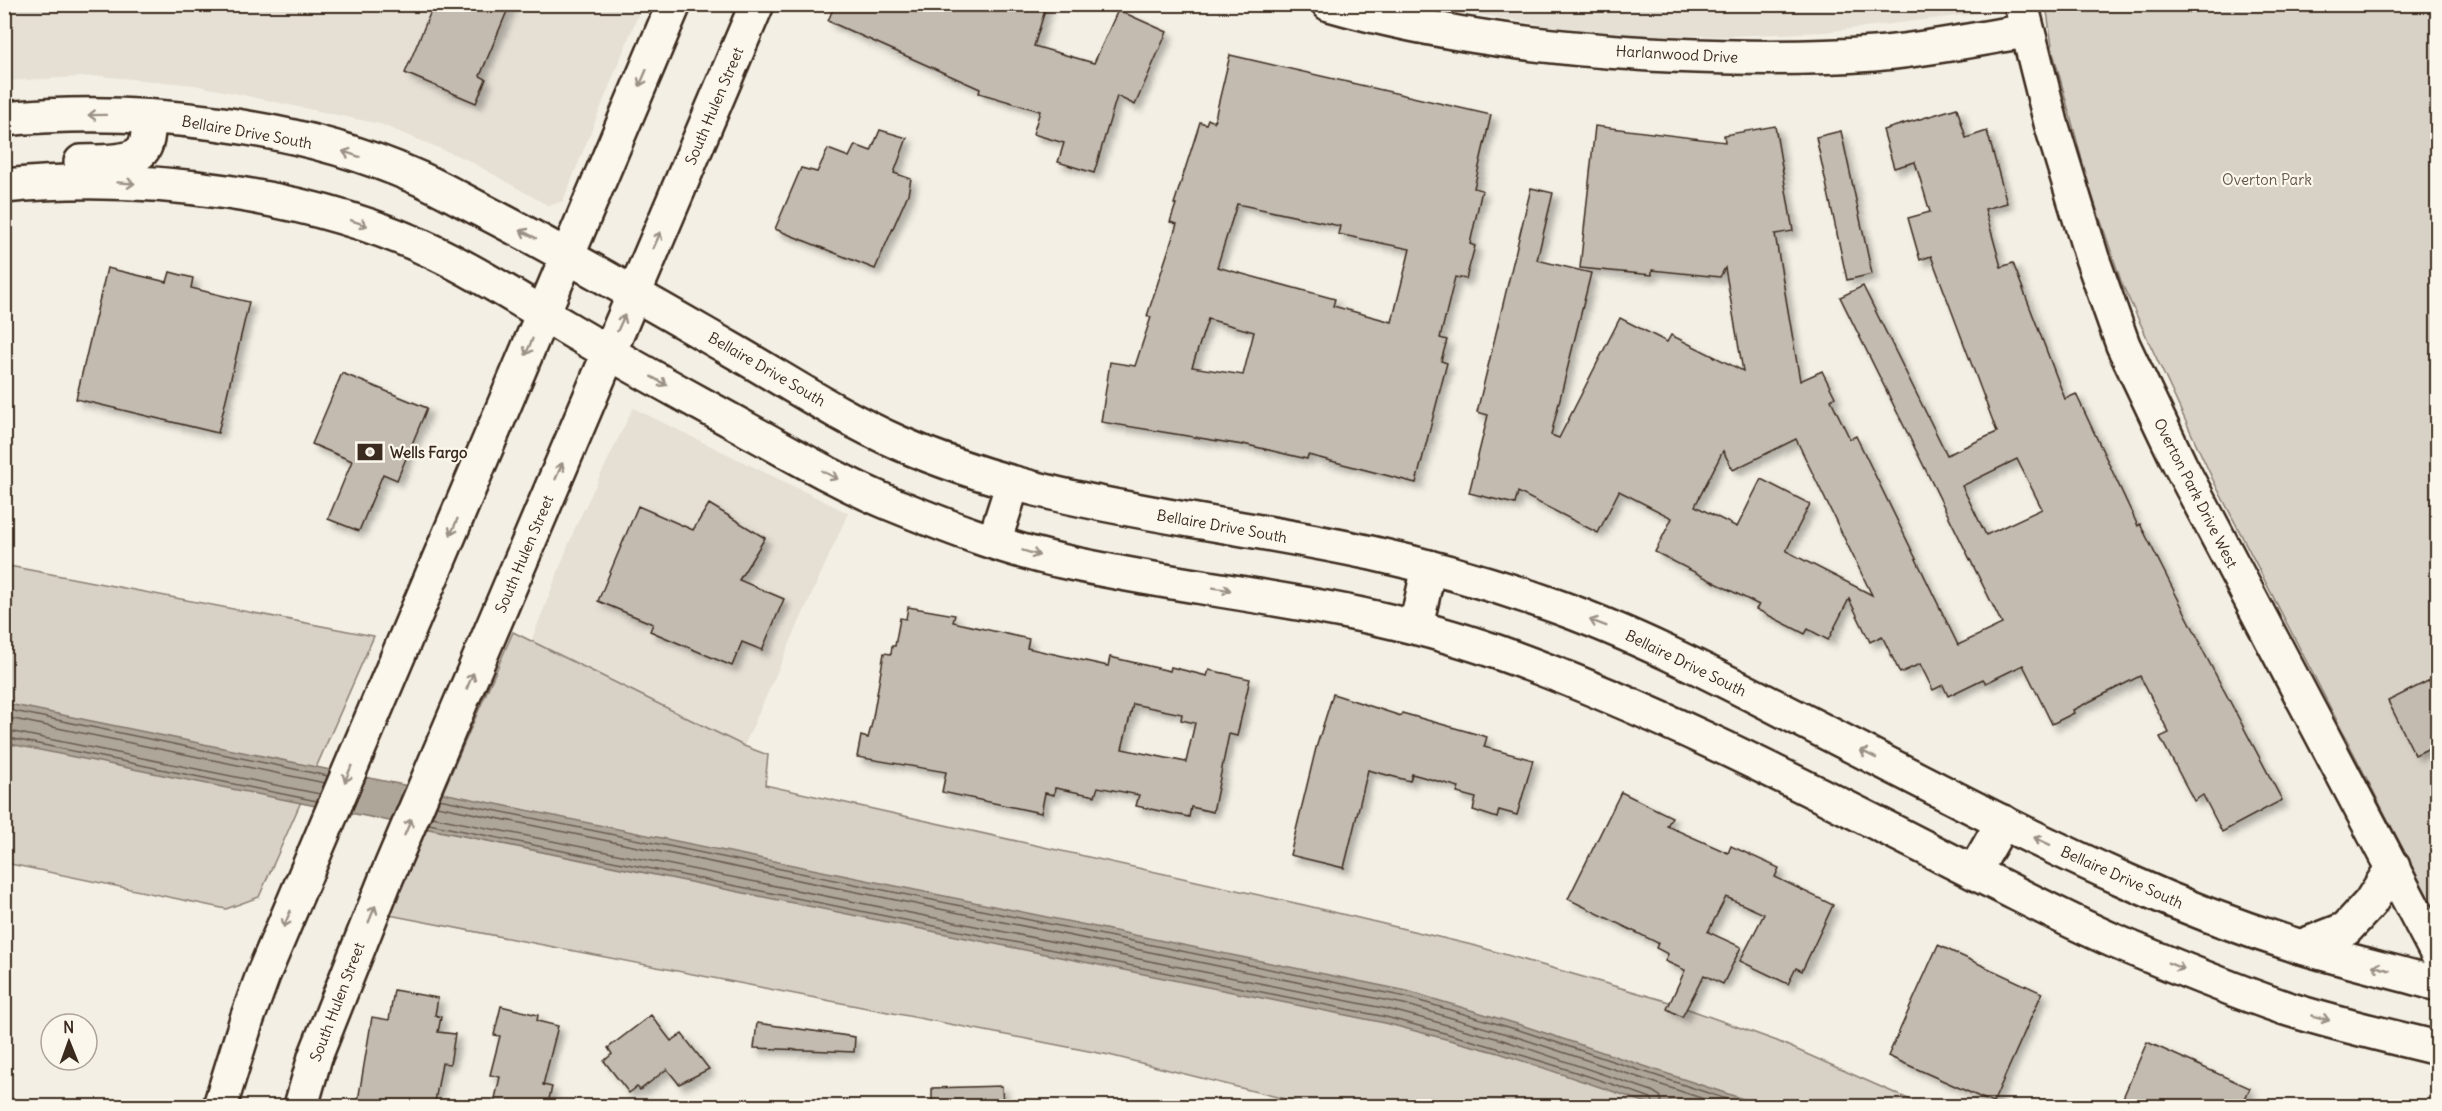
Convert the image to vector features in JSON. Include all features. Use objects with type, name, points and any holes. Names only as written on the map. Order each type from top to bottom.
[{"type":"main road","points":[[220,1107],[251,1008],[674,4]]},
{"type":"main road","name":"South Hulen Street","points":[[301,1107],[321,1039],[385,881],[757,4]]},
{"type":"main road","name":"Harlanwood Drive","points":[[1329,4],[1424,28],[1489,39],[1591,50],[1718,57],[1791,58],[1875,54],[2024,18]]},
{"type":"main road","name":"Overton Park Drive West","points":[[2024,18],[2051,123],[2122,345],[2180,465],[2438,955]]},
{"type":"main road","name":"Bellaire Drive South","points":[[4,119],[101,115],[149,117],[284,135],[415,176],[569,255],[898,442],[1013,483],[1122,508],[1367,552],[1429,567],[1491,585],[1611,627],[1677,657],[2002,822],[2127,881],[2222,920],[2300,947],[2438,984]]},
{"type":"main road","points":[[4,168],[131,158],[145,146],[149,117]]},
{"type":"main road","points":[[4,186],[69,181],[162,185],[248,197],[315,210],[354,221],[434,252],[484,278],[608,352],[826,473],[886,502],[994,542],[1054,560],[1111,572],[1340,609],[1416,626],[1491,650],[1611,696],[1714,743],[2122,944],[2286,1008],[2438,1048]]},
{"type":"main road","points":[[994,542],[1013,483]]},
{"type":"main road","points":[[1416,626],[1429,567]]},
{"type":"main road","points":[[1974,872],[2002,822]]},
{"type":"main road","points":[[2300,947],[2346,929],[2370,903],[2393,867]]},
{"type":"shaded area","points":[[1997,4],[1998,11],[1824,32],[1730,36],[1644,35],[1550,26],[1420,5]]},
{"type":"shaded area","points":[[4,5],[642,5],[563,201],[549,206],[468,160],[380,124],[195,85],[100,76],[5,81]]},
{"type":"shaded area","points":[[633,408],[848,513],[744,746],[531,642],[575,528]]},
{"type":"green space","name":"Overton Park","points":[[2046,5],[2437,5],[2437,915],[2213,480],[2122,284],[2089,186],[2053,52]]},
{"type":"green space","points":[[4,565],[374,636],[259,897],[226,909],[5,863]]},
{"type":"green space","points":[[513,632],[744,746],[768,755],[765,785],[1304,905],[1476,946],[1666,1001],[1777,1041],[1924,1106],[1313,1106],[1109,1055],[389,915]]},
{"type":"water","points":[[4,703],[1407,991],[1524,1026],[1764,1106],[1656,1106],[1499,1053],[1385,1023],[5,743]]},
{"type":"building","points":[[434,4],[510,4],[480,76],[486,79],[476,103],[405,73]]},
{"type":"building","points":[[835,4],[1047,4],[1034,46],[1094,63],[1118,10],[1167,32],[1135,105],[1117,96],[1094,173],[1058,162],[1064,143],[1033,134],[1040,111],[979,93],[980,89],[828,21]]},
{"type":"building","points":[[1230,55],[1491,115],[1474,188],[1482,190],[1470,244],[1475,246],[1466,279],[1455,277],[1440,338],[1447,340],[1441,361],[1447,363],[1416,483],[1308,455],[1307,459],[1243,444],[1101,422],[1110,362],[1135,366],[1151,317],[1147,316],[1177,224],[1170,222],[1176,204],[1174,204],[1200,122],[1206,124],[1208,119],[1214,122]],"holes":[[[1237,204],[1340,226],[1338,234],[1410,249],[1392,322],[1333,306],[1335,299],[1217,267]],[[1208,319],[1254,332],[1243,375],[1192,367]]]},
{"type":"building","points":[[1957,108],[1966,138],[1987,131],[2007,203],[1985,209],[2001,267],[2013,263],[2065,399],[2076,394],[2138,526],[2140,524],[2200,645],[2282,800],[2222,832],[2203,795],[2194,801],[2160,737],[2169,733],[2140,676],[2073,710],[2074,713],[2052,724],[2023,665],[1986,683],[1983,679],[1948,696],[1943,685],[1933,690],[1920,664],[1900,673],[1882,636],[1870,642],[1849,599],[1828,640],[1808,629],[1805,634],[1756,609],[1759,605],[1655,552],[1672,518],[1619,491],[1598,533],[1518,492],[1515,504],[1469,493],[1488,415],[1477,412],[1531,188],[1553,193],[1537,260],[1591,273],[1551,435],[1559,438],[1620,318],[1667,342],[1671,335],[1743,371],[1725,268],[1720,277],[1652,270],[1652,275],[1580,268],[1595,126],[1725,142],[1724,135],[1775,126],[1793,231],[1775,234],[1800,381],[1822,371],[1835,397],[1831,400],[1850,439],[1856,436],[1958,645],[2002,624],[1840,297],[1863,286],[1947,455],[1997,432],[1931,256],[1920,260],[1908,218],[1930,212],[1915,162],[1894,168],[1883,130]],"holes":[[[1796,439],[1810,468],[1872,595],[1786,551],[1810,504],[1761,479],[1737,527],[1695,506],[1723,451],[1733,470]],[[2017,459],[2042,509],[1986,535],[1962,486]]]},
{"type":"building","points":[[880,130],[907,138],[894,173],[911,179],[908,194],[875,269],[775,229],[801,168],[817,172],[828,149],[849,157],[855,145],[871,151]]},
{"type":"building","points":[[1841,131],[1872,274],[1847,280],[1816,137]]},
{"type":"building","points":[[107,268],[167,282],[170,272],[193,278],[191,288],[249,302],[218,433],[76,399]]},
{"type":"building","name":"Wells Fargo","points":[[342,373],[427,408],[397,480],[383,474],[359,531],[328,519],[352,461],[312,444]]},
{"type":"building","points":[[709,504],[765,538],[739,580],[784,599],[762,650],[742,642],[732,666],[650,631],[653,624],[598,601],[638,506],[693,530]]},
{"type":"building","points":[[908,607],[955,615],[953,622],[1029,639],[1027,648],[1108,666],[1110,657],[1170,671],[1171,667],[1207,676],[1209,670],[1250,679],[1237,736],[1229,734],[1213,812],[1191,807],[1189,817],[1136,806],[1139,795],[1098,787],[1095,796],[1055,788],[1054,795],[1045,793],[1041,813],[942,792],[946,772],[857,757],[861,736],[868,738],[872,723],[884,653],[891,654],[892,646],[895,646],[900,618],[906,619]],"holes":[[[1133,704],[1182,714],[1181,720],[1195,723],[1186,762],[1122,749]]]},
{"type":"building","points":[[2438,676],[2438,744],[2415,755],[2388,701]]},
{"type":"building","points":[[1333,694],[1401,716],[1402,713],[1487,737],[1484,747],[1533,760],[1517,815],[1499,810],[1497,818],[1473,810],[1476,798],[1457,793],[1459,787],[1412,774],[1410,781],[1368,770],[1344,868],[1290,855],[1316,748]]},
{"type":"building","points":[[1621,792],[1672,817],[1667,826],[1728,853],[1731,846],[1779,868],[1775,877],[1833,905],[1802,971],[1796,968],[1788,984],[1740,961],[1764,914],[1726,897],[1708,932],[1741,947],[1723,984],[1704,975],[1682,1017],[1667,1009],[1685,970],[1665,961],[1668,954],[1656,948],[1658,943],[1568,899]]},
{"type":"building","points":[[1938,945],[2042,993],[1993,1103],[1888,1056]]},
{"type":"building","points":[[394,990],[438,998],[435,1015],[441,1017],[438,1032],[455,1034],[450,1064],[442,1063],[434,1107],[357,1107],[372,1017],[389,1020]]},
{"type":"building","points":[[501,1006],[538,1015],[537,1021],[558,1026],[543,1085],[552,1087],[547,1107],[493,1107],[500,1077],[490,1075],[500,1036],[494,1035]]},
{"type":"building","points":[[651,1015],[671,1041],[682,1034],[709,1069],[679,1084],[667,1069],[640,1090],[637,1087],[629,1093],[604,1061],[612,1054],[608,1048]]},
{"type":"building","points":[[757,1023],[855,1037],[854,1052],[754,1048]]},
{"type":"building","points":[[2147,1042],[2250,1088],[2241,1107],[2119,1107]]},
{"type":"building","points":[[1002,1086],[1003,1107],[932,1107],[932,1088]]},
{"type":"place","name":"Wells Fargo","points":[[370,452]]}]
